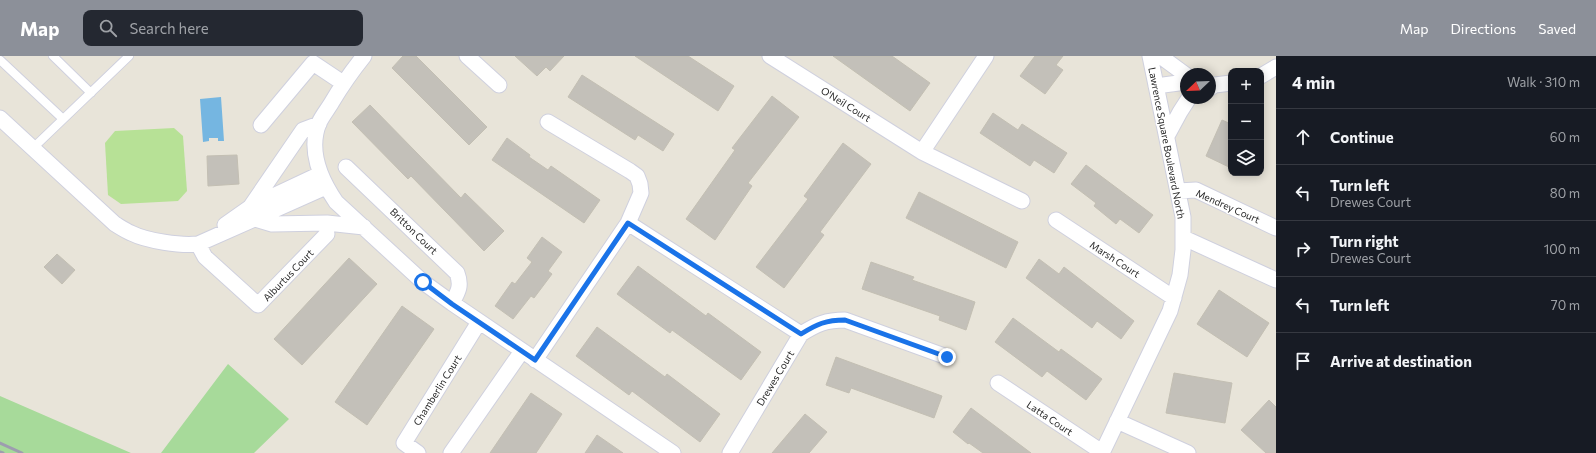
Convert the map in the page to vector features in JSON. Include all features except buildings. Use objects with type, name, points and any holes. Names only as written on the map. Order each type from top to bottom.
[{"type":"street","points":[[364,56],[343,83],[319,124],[316,140],[316,157],[323,181],[336,202],[423,282],[452,304],[672,453]]},
{"type":"street","points":[[467,56],[499,85]]},
{"type":"street","name":"O'Neil Court","points":[[770,56],[922,152],[1022,201]]},
{"type":"street","points":[[922,152],[986,56]]},
{"type":"street","name":"Lawrence Square Boulevard North","points":[[1102,453],[1170,311],[1180,275],[1184,238],[1182,217],[1178,190],[1150,56]]},
{"type":"street","points":[[1160,56],[1180,71]]},
{"type":"street","points":[[261,125],[313,63],[343,83]]},
{"type":"street","points":[[1264,74],[1276,67]]},
{"type":"street","points":[[1156,86],[1180,83]]},
{"type":"street","points":[[1216,85],[1228,83]]},
{"type":"street","points":[[1160,103],[1180,100]]},
{"type":"street","points":[[1167,136],[1186,104]]},
{"type":"street","points":[[0,118],[115,224],[132,234],[150,240],[189,245],[198,244],[252,213],[323,181]]},
{"type":"street","points":[[535,360],[628,223],[641,193],[637,176],[548,122]]},
{"type":"street","points":[[252,213],[303,130],[319,124]]},
{"type":"street","name":"Britton Court","points":[[346,167],[457,273],[460,281],[459,289],[452,304]]},
{"type":"street","name":"Mendrey Court","points":[[1178,190],[1196,190],[1276,228]]},
{"type":"street","points":[[252,213],[272,224],[328,223],[364,227]]},
{"type":"street","name":"Marsh Court","points":[[1056,220],[1174,298]]},
{"type":"street","points":[[628,223],[801,334],[818,323],[832,320],[845,320],[947,357]]},
{"type":"street","name":"Alburtus Court","points":[[198,244],[205,257],[258,305],[327,234]]},
{"type":"street","points":[[1184,238],[1276,280]]},
{"type":"street","name":"Chamberlin Court","points":[[418,453],[404,443],[479,322]]},
{"type":"street","name":"Drewes Court","points":[[730,453],[801,334]]},
{"type":"street","points":[[452,453],[522,351]]},
{"type":"street","name":"Latta Court","points":[[998,383],[1102,453]]},
{"type":"street","points":[[1117,421],[1188,453]]},
{"type":"lane","points":[[53,56],[91,93]]},
{"type":"lane","points":[[34,148],[129,56]]},
{"type":"lane","points":[[0,60],[63,119]]},
{"type":"green space","points":[[174,128],[183,136],[187,191],[178,201],[121,204],[108,195],[105,143],[115,131]]},
{"type":"green space","points":[[228,364],[289,419],[254,453],[161,453]]},
{"type":"green space","points":[[0,396],[131,453],[0,453]]},
{"type":"water","points":[[221,97],[224,141],[218,141],[218,138],[209,138],[209,141],[203,142],[200,99]]},
{"type":"railway","points":[[0,443],[22,453]]},
{"type":"route","points":[[423,282],[452,304],[535,360],[628,223],[801,334],[818,323],[832,320],[845,320],[947,357]]}]
